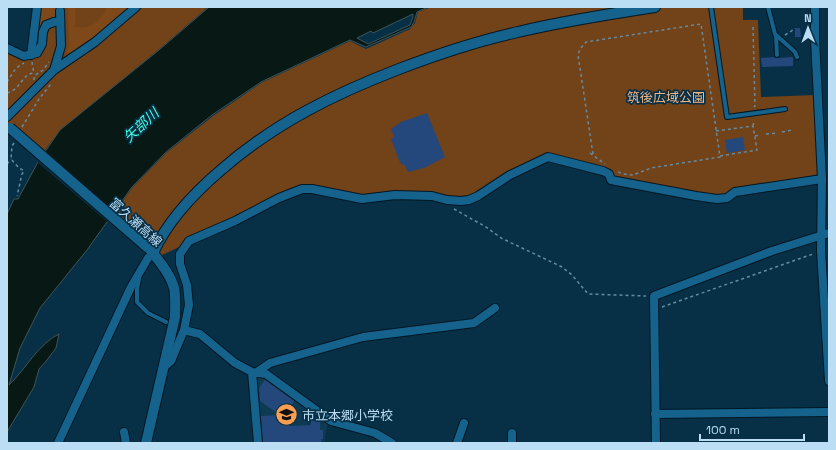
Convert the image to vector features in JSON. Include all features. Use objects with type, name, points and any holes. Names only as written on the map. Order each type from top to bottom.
[{"type":"street","points":[[32,57],[38,7]]},
{"type":"street","points":[[7,117],[54,70],[96,42],[136,7]]},
{"type":"street","points":[[58,443],[131,286],[150,253],[170,223],[186,204],[208,181],[245,149],[288,120],[347,90],[422,60],[468,44],[561,23],[654,7]]},
{"type":"street","points":[[815,7],[815,39],[824,235],[821,250],[829,381]]},
{"type":"street","points":[[54,70],[61,46],[60,9]]},
{"type":"street","points":[[32,57],[42,44],[43,32],[46,25],[54,22],[60,22]]},
{"type":"street","points":[[7,48],[24,56],[32,57]]},
{"type":"street","name":"富久瀬高線","points":[[8,127],[150,253],[168,276],[174,287],[175,317],[146,443]]},
{"type":"street","points":[[164,367],[171,361],[189,305],[187,285],[180,264],[180,254],[189,241],[235,221],[279,198],[302,189],[324,191],[362,199],[402,195],[432,196],[447,200],[469,200],[478,196],[510,174],[548,157],[603,171],[609,174],[611,180],[717,199],[727,198],[735,192],[822,179]]},
{"type":"street","points":[[656,443],[654,296],[772,251],[824,235]]},
{"type":"street","points":[[254,372],[270,363],[363,337],[474,323],[495,308]]},
{"type":"street","points":[[182,329],[200,334],[235,362],[254,372],[266,374],[330,421],[375,433],[392,443]]},
{"type":"street","points":[[254,372],[258,443]]},
{"type":"street","points":[[655,414],[829,412]]},
{"type":"street","points":[[457,443],[464,423]]},
{"type":"street","points":[[124,432],[126,443]]},
{"type":"street","points":[[512,433],[512,443]]},
{"type":"lane","points":[[711,7],[727,117],[785,109]]},
{"type":"lane","points":[[768,7],[778,37],[777,55]]},
{"type":"lane","points":[[778,37],[795,52],[797,57]]},
{"type":"lane","points":[[142,268],[136,289],[137,302],[148,313],[166,322]]},
{"type":"path","points":[[607,165],[592,153],[578,55],[580,49],[586,42],[591,40],[701,24],[720,156]]},
{"type":"path","points":[[753,27],[754,107]]},
{"type":"path","points":[[778,37],[793,30]]},
{"type":"path","points":[[32,57],[34,82]]},
{"type":"path","points":[[7,93],[17,88],[28,74],[34,75],[43,70],[52,57]]},
{"type":"path","points":[[7,82],[16,68],[26,63]]},
{"type":"path","points":[[22,127],[39,99],[52,83]]},
{"type":"path","points":[[612,169],[622,174],[633,175],[651,168],[757,150],[753,126],[754,120]]},
{"type":"path","points":[[716,131],[753,126]]},
{"type":"path","points":[[782,132],[792,130]]},
{"type":"path","points":[[766,134],[777,133]]},
{"type":"path","points":[[755,136],[760,135]]},
{"type":"path","points":[[7,164],[11,159],[12,146],[15,140]]},
{"type":"path","points":[[11,159],[24,171],[17,196]]},
{"type":"path","points":[[447,200],[454,210],[486,227],[497,236],[562,268],[572,275],[588,294],[654,296]]},
{"type":"path","points":[[655,309],[821,250]]},
{"type":"shaded area","points":[[42,7],[58,7],[57,16],[49,19],[42,26],[37,46],[34,46]]},
{"type":"shaded area","points":[[68,7],[75,7],[75,27],[85,27],[95,23],[105,13],[106,7],[131,7],[83,48],[68,54]]},
{"type":"shaded area","name":"市立本郷小学校","points":[[256,378],[264,378],[328,423],[324,443],[260,443]]},
{"type":"green space","points":[[36,7],[208,7],[157,51],[60,130],[42,154],[7,122],[7,51],[28,53]]},
{"type":"green space","name":"筑後広域公園","points":[[431,7],[743,7],[743,20],[758,20],[761,97],[815,95],[819,177],[724,197],[614,179],[552,156],[474,197],[426,199],[397,197],[366,202],[317,191],[299,192],[162,255],[115,212],[132,188],[166,153],[213,116],[261,83],[350,41],[366,49],[410,29],[415,23],[418,12]]},
{"type":"water","name":"矢部川","points":[[209,7],[428,7],[417,12],[411,27],[366,47],[350,40],[261,82],[212,115],[166,152],[132,187],[87,250],[40,308],[20,348],[9,385],[38,350],[59,334],[56,348],[39,369],[34,387],[7,432],[7,214],[14,199],[18,199],[38,162],[60,130],[159,50]],"holes":[[[413,14],[410,25],[368,44],[357,38],[371,31],[373,33]]]},
{"type":"pier","points":[[37,159],[110,221],[109,223],[36,161]]},
{"type":"building","points":[[795,28],[800,28],[801,37],[795,37]]},
{"type":"building","points":[[793,57],[793,66],[762,67],[761,58]]},
{"type":"building","points":[[427,113],[445,157],[424,168],[408,172],[404,164],[402,165],[399,160],[391,139],[394,137],[391,129],[401,122]]},
{"type":"building","points":[[743,137],[745,150],[727,153],[725,140]]},
{"type":"building","name":"市立本郷小学校","points":[[265,380],[294,401],[292,405],[295,408],[289,416],[289,425],[311,425],[311,420],[320,420],[320,430],[323,430],[323,439],[321,439],[321,443],[263,443],[261,416],[280,415],[260,401],[259,388]]},
{"type":"place","name":"市立本郷小学校","points":[[287,415]]}]
